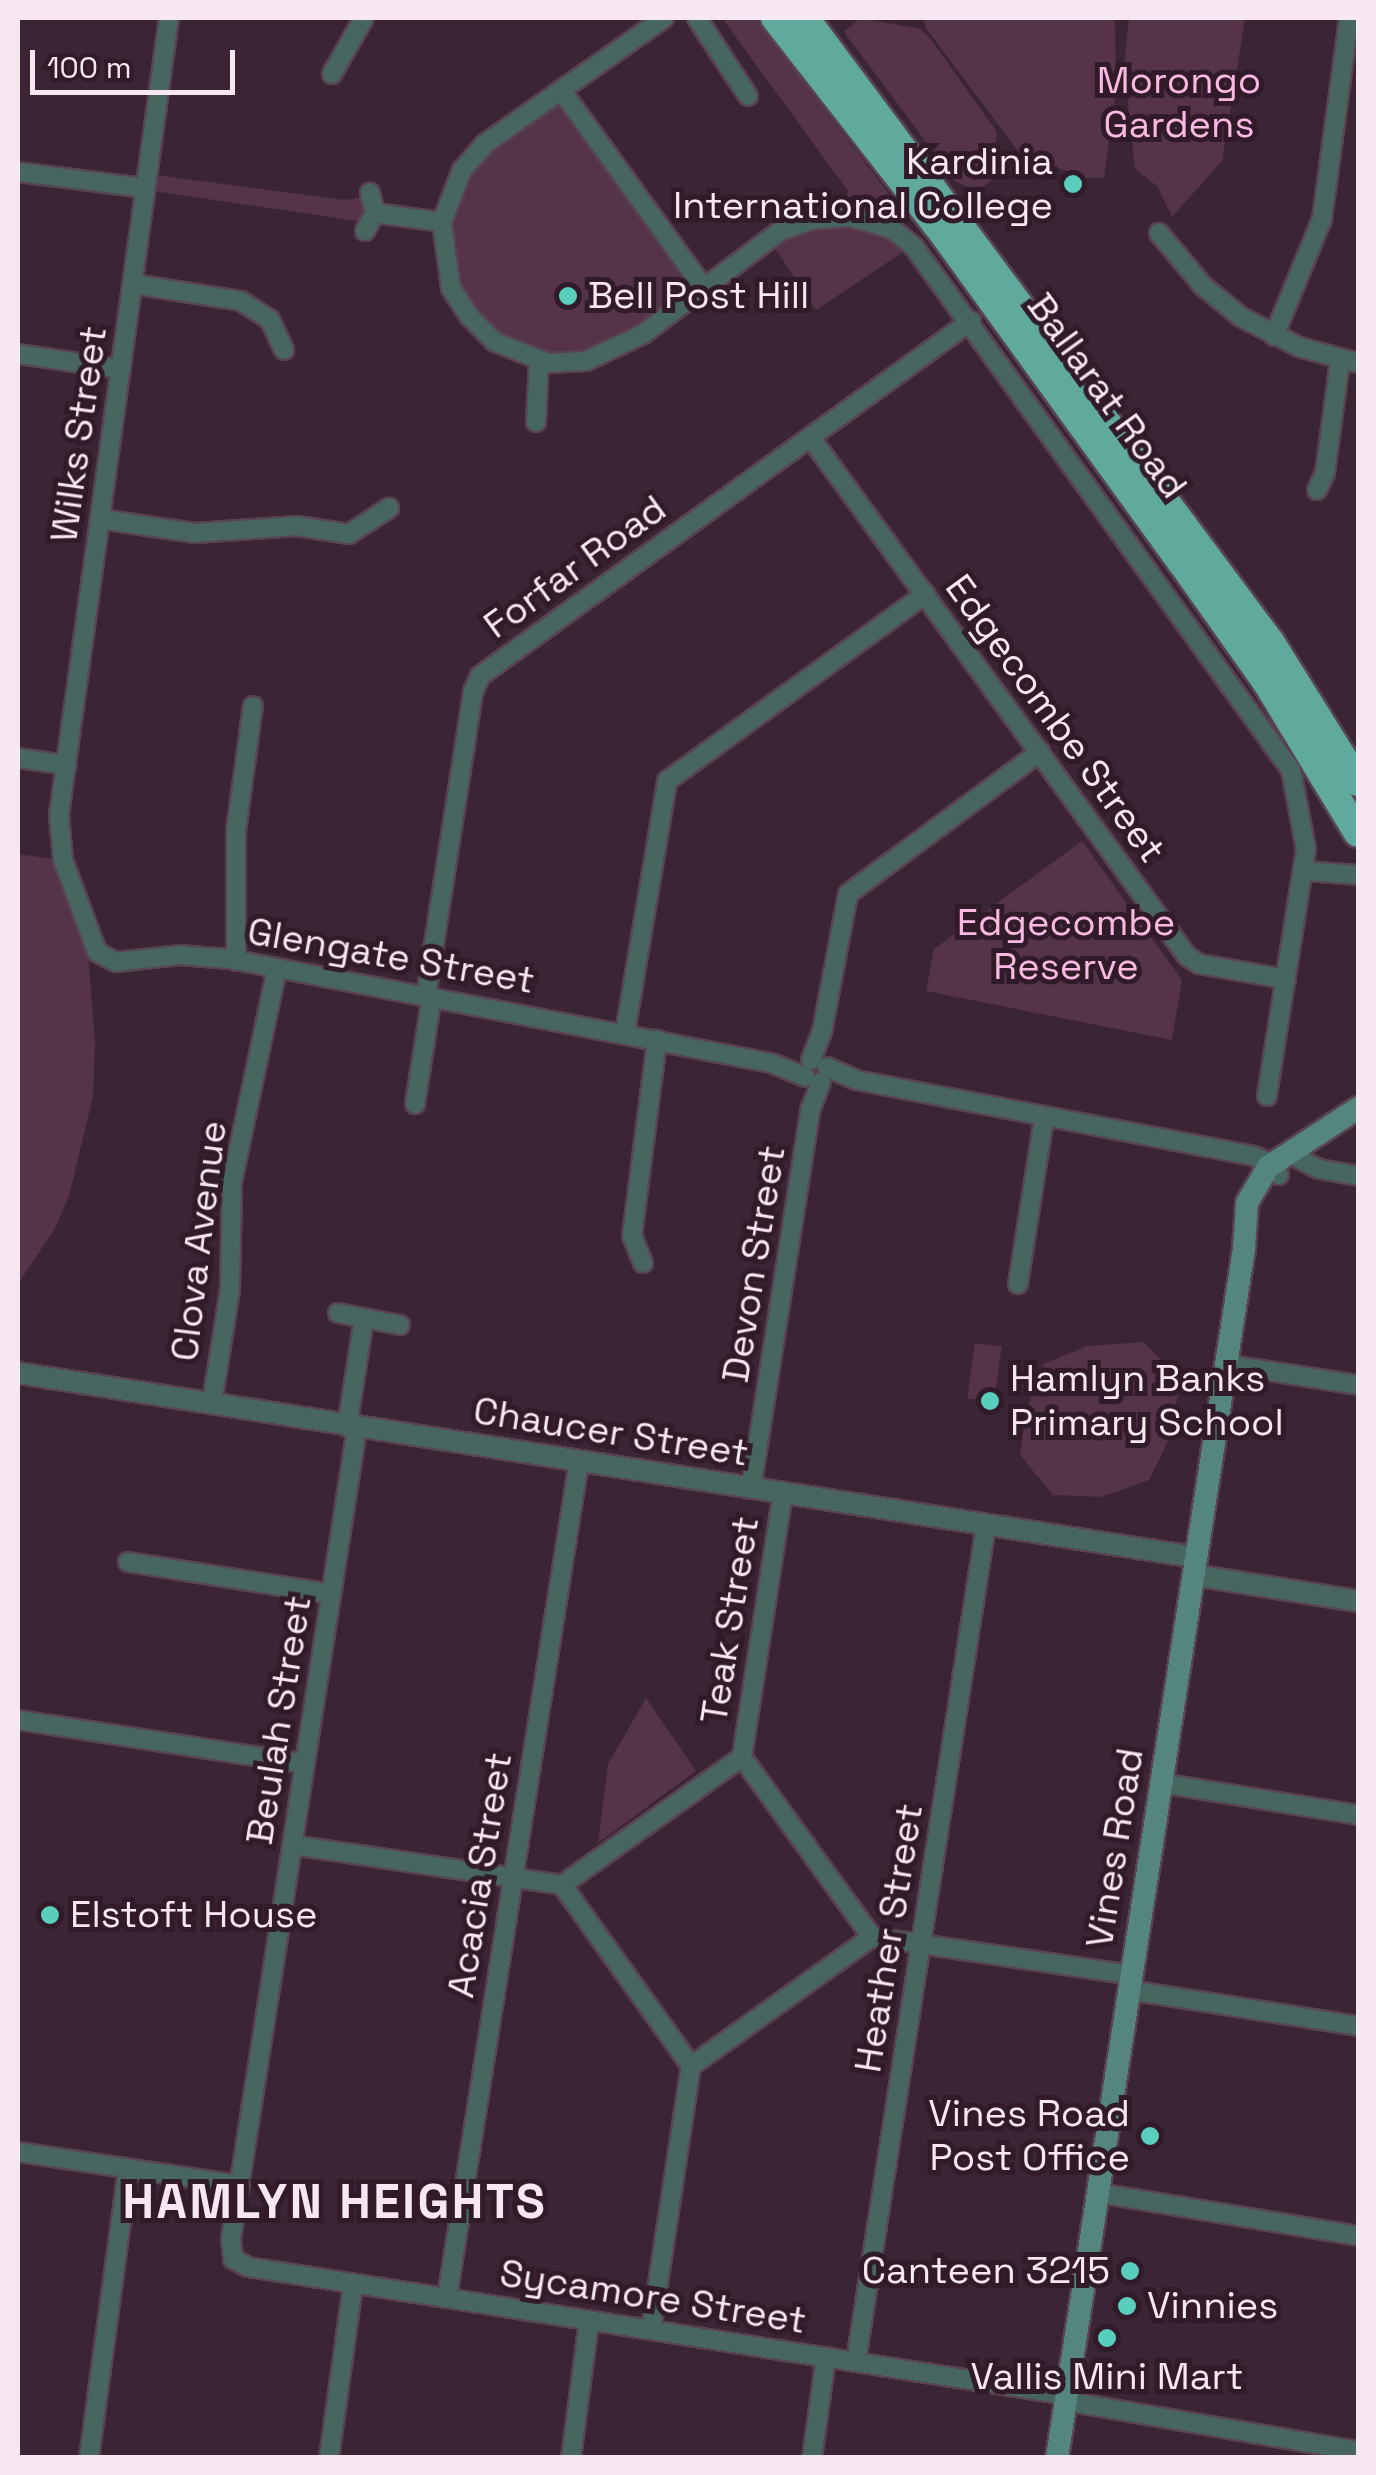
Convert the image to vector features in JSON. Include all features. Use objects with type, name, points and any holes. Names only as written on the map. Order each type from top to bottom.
[{"type":"highway","name":"Ballarat Road","points":[[775,18],[937,225],[1182,564],[1267,683],[1358,833]]},
{"type":"highway","name":"Ballarat Road","points":[[804,18],[1272,642],[1358,782]]},
{"type":"main road","points":[[1272,1173],[1358,1108]]},
{"type":"main road","points":[[1272,1173],[1301,1160],[1358,1124]]},
{"type":"main road","name":"Vines Road","points":[[1057,2458],[1244,1249],[1247,1203],[1272,1173]]},
{"type":"street","name":"Wilks Street","points":[[63,860],[58,815],[169,18]]},
{"type":"street","points":[[332,74],[364,18]]},
{"type":"street","points":[[561,90],[703,286],[618,349],[586,361],[539,360],[494,342],[470,317],[451,288],[442,222],[462,170],[485,144],[561,90],[664,18]]},
{"type":"street","points":[[697,18],[748,96]]},
{"type":"street","points":[[1274,336],[1322,220],[1349,18]]},
{"type":"street","points":[[18,172],[145,188]]},
{"type":"street","points":[[365,231],[376,213],[370,193]]},
{"type":"street","points":[[376,213],[442,222]]},
{"type":"street","name":"Ballarat Road","points":[[703,286],[780,231],[812,220],[850,217],[892,229],[914,247],[1287,762],[1306,833],[1304,871]]},
{"type":"street","points":[[1159,232],[1223,304],[1274,336],[1349,362],[1325,472],[1317,490]]},
{"type":"street","points":[[133,284],[241,301],[270,320],[284,350]]},
{"type":"street","name":"Forfar Road","points":[[415,1104],[431,1077],[429,996],[475,682],[971,321]]},
{"type":"street","points":[[18,354],[121,369]]},
{"type":"street","points":[[536,422],[539,360]]},
{"type":"street","name":"Edgecombe Street","points":[[810,437],[1190,959],[1286,979]]},
{"type":"street","points":[[100,519],[195,532],[297,526],[349,534],[389,508]]},
{"type":"street","points":[[626,1033],[667,781],[925,594]]},
{"type":"street","points":[[236,961],[236,831],[253,706]]},
{"type":"street","name":"Devon Street","points":[[752,1489],[822,1032],[848,894],[1040,752]]},
{"type":"street","points":[[18,758],[66,765]]},
{"type":"street","name":"Glengate Street","points":[[63,860],[97,952],[116,962],[179,955],[277,968],[626,1033],[1221,1154],[1272,1173]]},
{"type":"street","points":[[1267,1096],[1304,871],[1358,875]]},
{"type":"street","name":"Clova Avenue","points":[[212,1403],[230,1290],[232,1182],[277,968]]},
{"type":"street","points":[[643,1263],[632,1236],[657,1040]]},
{"type":"street","points":[[1018,1284],[1044,1118]]},
{"type":"street","points":[[1301,1160],[1319,1169],[1358,1176]]},
{"type":"street","points":[[338,1313],[400,1325]]},
{"type":"street","name":"Beulah Street","points":[[233,2259],[231,2239],[332,1594],[364,1318]]},
{"type":"street","points":[[1224,1364],[1358,1385]]},
{"type":"street","name":"Chaucer Street","points":[[18,1373],[986,1525],[1358,1601]]},
{"type":"street","name":"Acacia Street","points":[[448,2298],[578,1462]]},
{"type":"street","name":"Teak Street","points":[[742,1757],[783,1493]]},
{"type":"street","name":"Heather Street","points":[[856,2361],[986,1525]]},
{"type":"street","points":[[128,1562],[332,1594]]},
{"type":"street","points":[[18,1720],[305,1764]]},
{"type":"street","points":[[292,1845],[562,1885],[742,1757],[872,1937]]},
{"type":"street","points":[[1161,1783],[1358,1814]]},
{"type":"street","points":[[562,1885],[692,2066],[652,2330]]},
{"type":"street","points":[[692,2066],[872,1937],[922,1943],[1358,2026]]},
{"type":"street","points":[[18,2152],[240,2186]]},
{"type":"street","points":[[89,2458],[128,2169]]},
{"type":"street","points":[[1098,2194],[1358,2236]]},
{"type":"street","name":"Sycamore Street","points":[[233,2259],[248,2267],[856,2361],[1358,2450]]},
{"type":"street","points":[[330,2458],[353,2284]]},
{"type":"street","points":[[571,2458],[590,2321]]},
{"type":"street","points":[[812,2458],[826,2357]]},
{"type":"green space","points":[[722,18],[756,18],[905,215],[895,223],[848,210],[844,204],[848,191]]},
{"type":"green space","points":[[860,18],[920,29],[930,38],[997,132],[991,181],[976,191],[956,182],[844,32]]},
{"type":"green space","points":[[924,18],[1115,18],[1116,92],[1104,178],[1087,178],[1021,155],[925,27]]},
{"type":"green space","name":"Morongo Gardens","points":[[1129,18],[1245,18],[1222,161],[1172,217],[1157,186],[1135,169],[1124,67]]},
{"type":"green space","points":[[548,106],[563,106],[690,281],[689,292],[609,346],[580,352],[552,354],[521,346],[494,330],[473,309],[458,284],[450,223],[469,172]]},
{"type":"green space","points":[[155,175],[344,200],[365,197],[364,222],[153,191]]},
{"type":"green space","points":[[841,224],[887,234],[906,250],[816,310],[772,244],[812,227]]},
{"type":"green space","name":"Edgecombe Reserve","points":[[1082,841],[1182,980],[1172,1040],[926,991],[934,949]]},
{"type":"green space","points":[[18,854],[54,859],[88,955],[95,1042],[93,1097],[69,1196],[54,1230],[18,1284]]},
{"type":"green space","points":[[1144,1342],[1180,1380],[1171,1435],[1149,1480],[1101,1497],[1053,1495],[1020,1455],[1027,1407],[1044,1364],[1087,1346]]},
{"type":"green space","points":[[975,1343],[1002,1347],[994,1402],[967,1398]]},
{"type":"green space","points":[[646,1698],[696,1771],[598,1843],[608,1764]]},
{"type":"place","name":"Kardinia International College","points":[[1073,184]]},
{"type":"place","name":"Bell Post Hill","points":[[568,296]]},
{"type":"place","name":"Hamlyn Banks Primary School","points":[[990,1401]]},
{"type":"place","name":"Elstoft House","points":[[50,1915]]},
{"type":"place","name":"Vines Road Post Office","points":[[1150,2136]]},
{"type":"place","name":"Canteen 3215","points":[[1130,2271]]},
{"type":"place","name":"Vinnies","points":[[1127,2306]]},
{"type":"place","name":"Vallis Mini Mart","points":[[1107,2338]]},
{"type":"district","name":"HAMLYN HEIGHTS","points":[[335,2202]]}]
